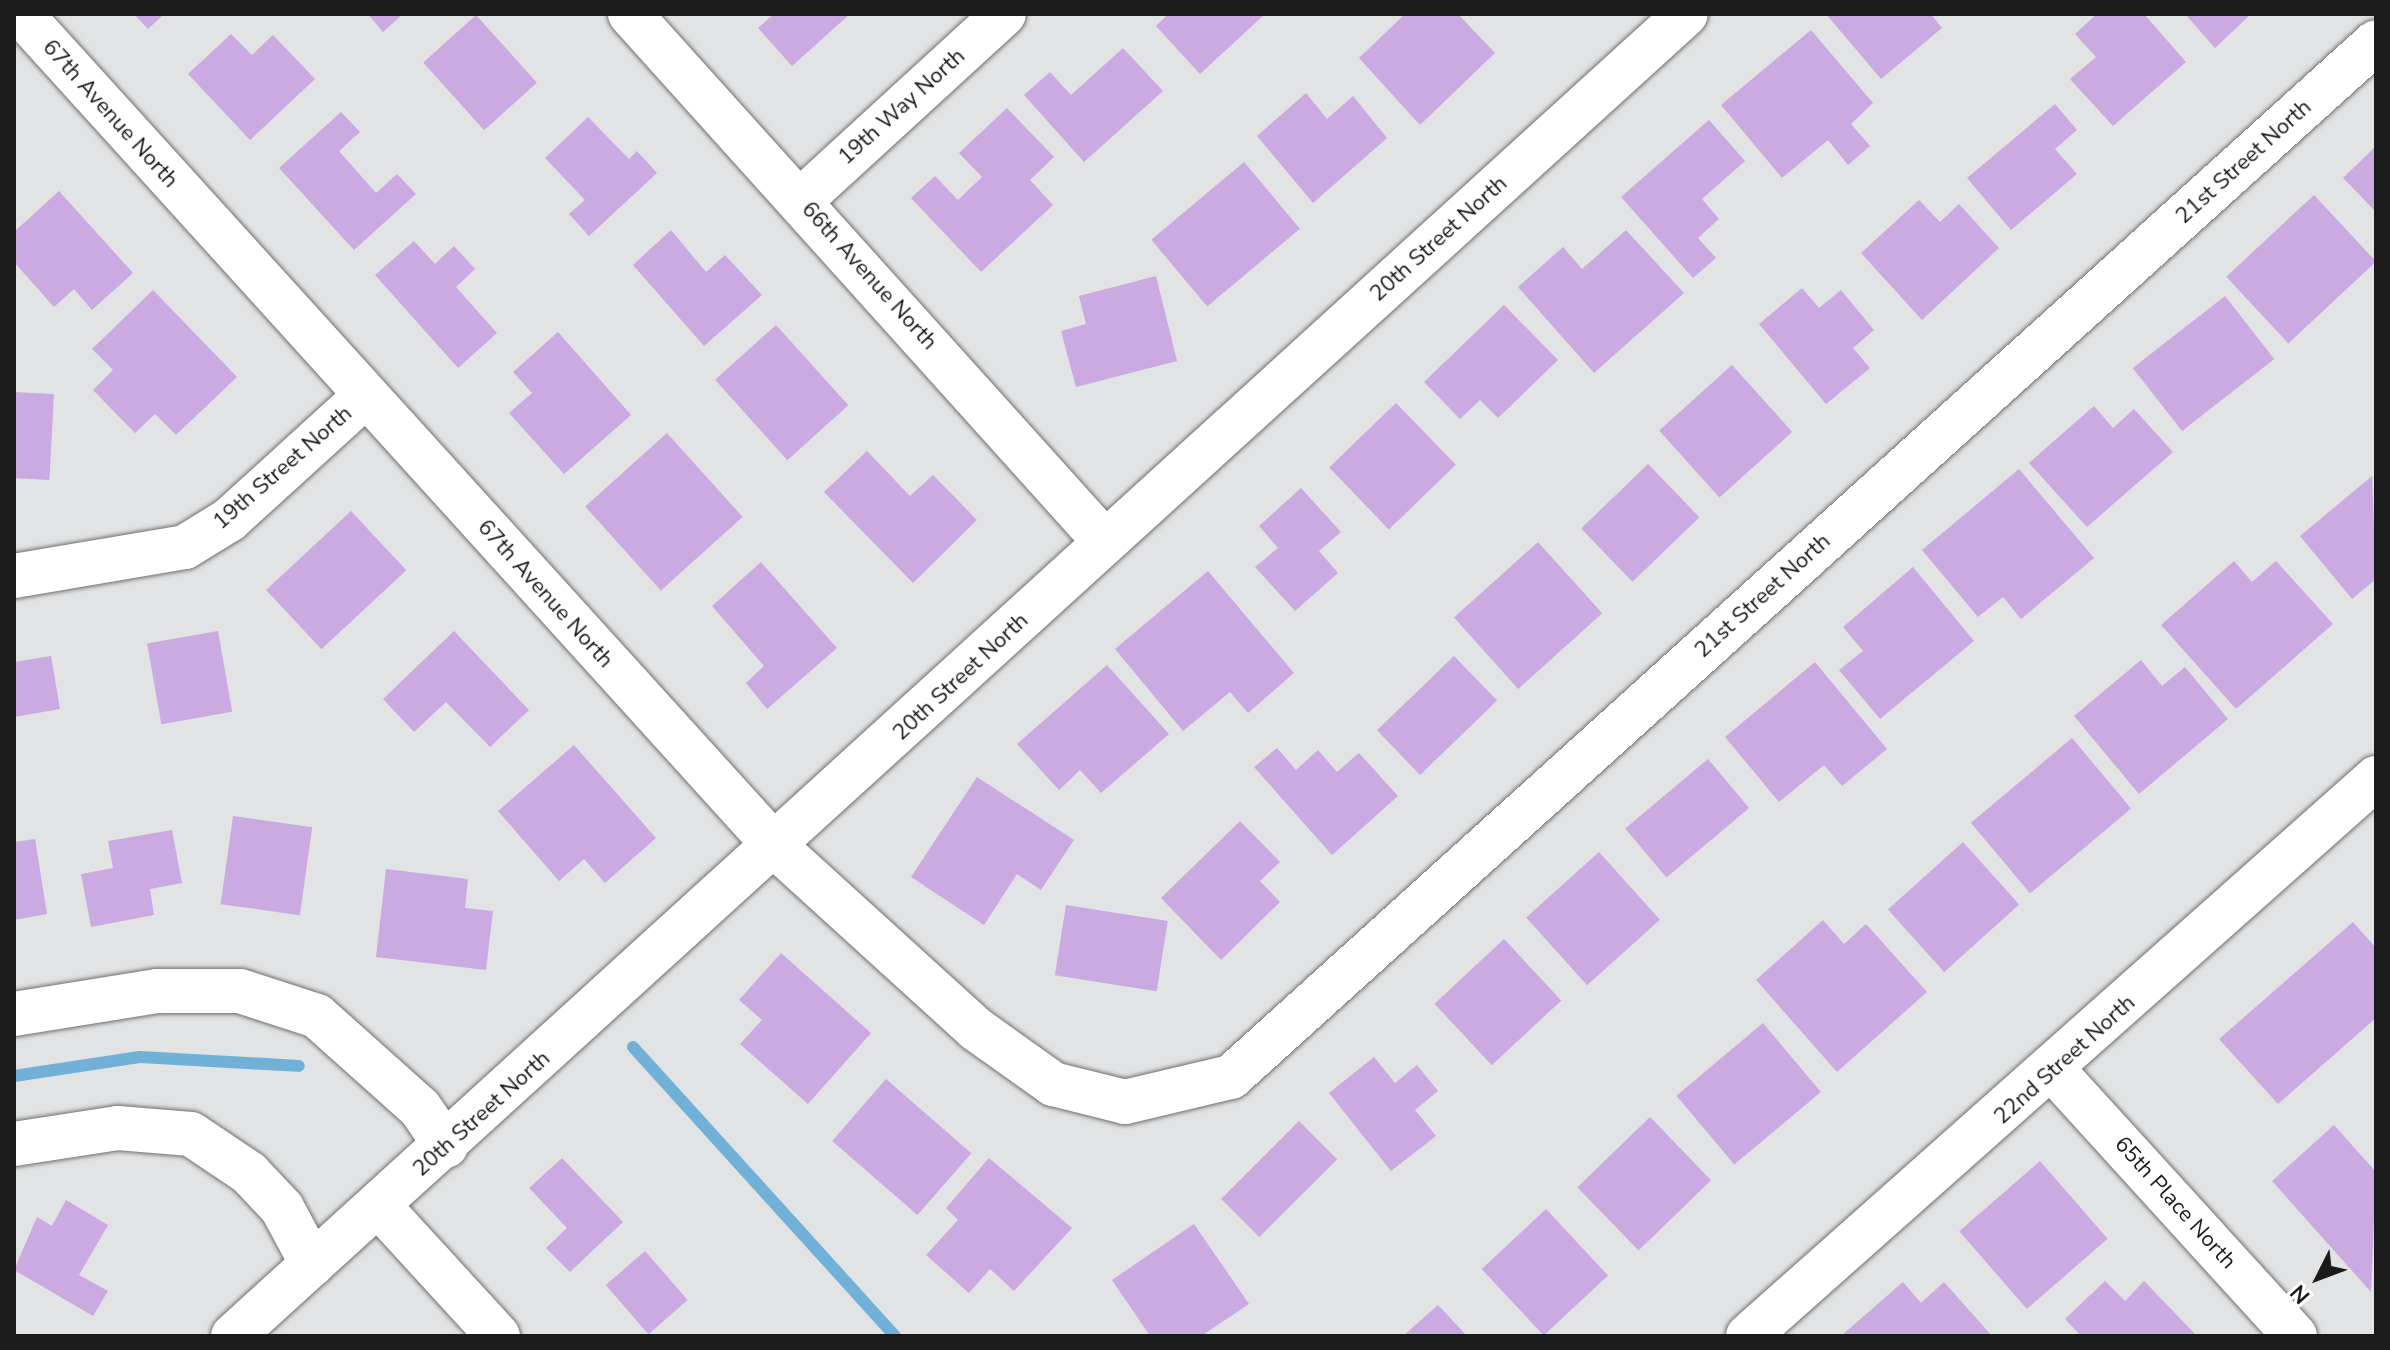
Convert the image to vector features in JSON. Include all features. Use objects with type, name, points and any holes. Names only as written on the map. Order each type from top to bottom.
[{"type":"street","name":"67th Avenue North","points":[[21,14],[364,397],[777,848],[976,1029],[1053,1084],[1125,1102]]},
{"type":"street","name":"66th Avenue North","points":[[630,14],[801,200],[1105,542]]},
{"type":"street","name":"19th Way North","points":[[801,200],[1004,14]]},
{"type":"street","name":"20th Street North","points":[[233,1336],[777,848],[1105,542],[1686,14]]},
{"type":"street","name":"21st Street North","points":[[1125,1102],[1231,1077],[2376,42]]},
{"type":"street","name":"19th Street North","points":[[14,576],[185,547],[229,520],[364,397]]},
{"type":"street","name":"22nd Street North","points":[[1748,1336],[2054,1071],[2376,778]]},
{"type":"street","points":[[14,1014],[157,991],[240,991],[317,1016],[398,1086],[446,1146]]},
{"type":"street","name":"65th Place North","points":[[2054,1071],[2295,1336]]},
{"type":"street","points":[[14,1144],[118,1128],[191,1134],[249,1173],[282,1208],[312,1264]]},
{"type":"street","points":[[379,1206],[498,1336]]},
{"type":"building","points":[[134,14],[164,14],[148,29]]},
{"type":"building","points":[[368,14],[403,14],[383,32]]},
{"type":"building","points":[[774,14],[850,14],[792,66],[758,28]]},
{"type":"building","points":[[1168,14],[1265,14],[1200,74],[1156,26]]},
{"type":"building","points":[[1405,14],[1458,14],[1495,53],[1420,125],[1359,58]]},
{"type":"building","points":[[1826,14],[1931,14],[1942,28],[1881,79]]},
{"type":"building","points":[[2097,14],[2144,14],[2186,62],[2113,126],[2070,79],[2096,57],[2075,34]]},
{"type":"building","points":[[2185,14],[2251,14],[2215,48]]},
{"type":"building","points":[[476,15],[537,83],[484,130],[423,63]]},
{"type":"building","points":[[1811,30],[1873,103],[1851,124],[1870,146],[1848,165],[1828,140],[1782,178],[1721,105]]},
{"type":"building","points":[[231,34],[252,55],[273,35],[315,79],[250,140],[188,74]]},
{"type":"building","points":[[1123,48],[1163,91],[1084,162],[1024,95],[1050,72],[1071,95]]},
{"type":"building","points":[[1306,93],[1327,119],[1353,96],[1387,138],[1313,203],[1257,136]]},
{"type":"building","points":[[2055,104],[2077,130],[2055,149],[2077,174],[2011,230],[1967,178]]},
{"type":"building","points":[[1007,108],[1054,157],[1030,180],[1053,205],[981,272],[911,198],[935,176],[958,200],[982,177],[959,153]]},
{"type":"building","points":[[341,112],[360,132],[339,151],[376,193],[397,174],[416,194],[354,250],[279,168]]},
{"type":"building","points":[[588,117],[629,159],[637,151],[657,173],[589,236],[569,214],[585,200],[545,158]]},
{"type":"building","points":[[1709,120],[1745,161],[1702,199],[1719,219],[1698,238],[1716,258],[1693,278],[1621,197]]},
{"type":"building","points":[[2376,146],[2376,212],[2343,178]]},
{"type":"building","points":[[1244,162],[1300,229],[1207,306],[1151,240]]},
{"type":"building","points":[[59,191],[133,273],[92,310],[74,289],[54,307],[14,262],[14,232]]},
{"type":"building","points":[[2314,195],[2376,262],[2288,343],[2226,277]]},
{"type":"building","points":[[1919,200],[1940,222],[1959,204],[1999,248],[1922,320],[1861,253]]},
{"type":"building","points":[[671,230],[706,272],[725,255],[762,295],[704,346],[633,265]]},
{"type":"building","points":[[1626,230],[1684,293],[1594,373],[1518,287],[1563,247],[1582,269]]},
{"type":"building","points":[[414,241],[435,264],[454,246],[475,269],[456,287],[497,333],[458,368],[375,275]]},
{"type":"building","points":[[1156,276],[1177,361],[1076,387],[1061,331],[1086,324],[1079,296]]},
{"type":"building","points":[[1802,288],[1819,308],[1841,290],[1874,330],[1853,348],[1870,368],[1826,404],[1759,324]]},
{"type":"building","points":[[153,290],[237,377],[176,435],[155,414],[135,433],[93,390],[113,370],[92,349]]},
{"type":"building","points":[[2225,296],[2274,359],[2182,431],[2133,368]]},
{"type":"building","points":[[1504,305],[1558,360],[1498,418],[1480,400],[1460,419],[1424,382]]},
{"type":"building","points":[[776,325],[848,405],[787,460],[715,380]]},
{"type":"building","points":[[558,332],[631,415],[564,474],[509,413],[532,393],[513,372]]},
{"type":"building","points":[[1732,365],[1792,432],[1719,497],[1659,431]]},
{"type":"building","points":[[14,392],[54,394],[49,480],[14,478]]},
{"type":"building","points":[[1396,403],[1456,465],[1389,529],[1329,468]]},
{"type":"building","points":[[2094,406],[2113,428],[2134,409],[2173,452],[2087,527],[2029,463]]},
{"type":"building","points":[[667,433],[743,517],[661,591],[585,507]]},
{"type":"building","points":[[867,451],[910,496],[933,475],[977,520],[913,583],[824,492]]},
{"type":"building","points":[[1648,464],[1699,517],[1633,582],[1581,529]]},
{"type":"building","points":[[2019,469],[2094,558],[2021,619],[2003,597],[1978,617],[1922,550]]},
{"type":"building","points":[[2372,476],[2376,579],[2352,599],[2300,536]]},
{"type":"building","points":[[1301,488],[1341,532],[1319,551],[1338,573],[1295,611],[1255,567],[1278,548],[1259,526]]},
{"type":"building","points":[[351,511],[406,570],[321,649],[266,590]]},
{"type":"building","points":[[1538,542],[1602,613],[1518,689],[1454,618]]},
{"type":"building","points":[[2234,561],[2252,582],[2276,561],[2333,624],[2236,709],[2161,625]]},
{"type":"building","points":[[761,562],[837,648],[767,709],[746,683],[764,666],[712,606]]},
{"type":"building","points":[[1913,567],[1974,641],[1880,719],[1839,670],[1863,651],[1843,627]]},
{"type":"building","points":[[1208,571],[1294,673],[1248,713],[1230,692],[1183,731],[1115,649]]},
{"type":"building","points":[[218,631],[232,712],[161,724],[147,644]]},
{"type":"building","points":[[454,631],[529,710],[490,747],[446,702],[414,732],[383,699]]},
{"type":"building","points":[[51,656],[60,709],[14,717],[14,662]]},
{"type":"building","points":[[1454,656],[1497,701],[1420,775],[1377,730]]},
{"type":"building","points":[[2141,660],[2162,686],[2185,667],[2228,719],[2139,794],[2074,716]]},
{"type":"building","points":[[1815,662],[1887,749],[1842,786],[1824,765],[1779,802],[1725,737]]},
{"type":"building","points":[[1107,665],[1169,734],[1101,793],[1080,770],[1059,790],[1017,744]]},
{"type":"building","points":[[2072,738],[2131,808],[2030,893],[1971,823]]},
{"type":"building","points":[[574,745],[656,838],[605,883],[584,859],[559,881],[498,811]]},
{"type":"building","points":[[1277,748],[1296,770],[1318,750],[1337,772],[1359,753],[1398,796],[1332,855],[1254,767]]},
{"type":"building","points":[[1708,759],[1749,808],[1666,877],[1625,828]]},
{"type":"building","points":[[977,777],[1074,840],[1041,890],[1017,874],[984,925],[911,877]]},
{"type":"building","points":[[233,816],[312,827],[300,915],[221,904]]},
{"type":"building","points":[[1240,821],[1280,862],[1260,881],[1280,902],[1221,960],[1161,898]]},
{"type":"building","points":[[172,830],[182,883],[150,889],[154,915],[91,927],[81,874],[113,868],[108,841]]},
{"type":"building","points":[[35,839],[47,914],[14,920],[14,842]]},
{"type":"building","points":[[1963,842],[2019,904],[1944,972],[1888,910]]},
{"type":"building","points":[[1599,852],[1660,920],[1587,985],[1526,918]]},
{"type":"building","points":[[386,869],[468,879],[465,908],[493,911],[486,970],[376,957]]},
{"type":"building","points":[[1066,905],[1168,921],[1157,991],[1055,975]]},
{"type":"building","points":[[1823,920],[1844,944],[1866,924],[1927,992],[1837,1072],[1756,980]]},
{"type":"building","points":[[2353,922],[2376,948],[2376,1018],[2278,1104],[2219,1039]]},
{"type":"building","points":[[1504,939],[1561,1000],[1492,1065],[1435,1004]]},
{"type":"building","points":[[781,953],[871,1033],[808,1104],[740,1044],[762,1020],[739,1000]]},
{"type":"building","points":[[1763,1023],[1821,1092],[1734,1165],[1676,1096]]},
{"type":"building","points":[[1374,1057],[1395,1083],[1417,1065],[1438,1091],[1415,1110],[1436,1136],[1391,1171],[1329,1093]]},
{"type":"building","points":[[886,1079],[971,1153],[917,1215],[832,1141]]},
{"type":"building","points":[[1650,1117],[1711,1180],[1638,1250],[1577,1187]]},
{"type":"building","points":[[1299,1121],[1337,1159],[1259,1237],[1221,1199]]},
{"type":"building","points":[[2334,1125],[2376,1172],[2371,1292],[2272,1181]]},
{"type":"building","points":[[562,1158],[623,1222],[570,1272],[546,1248],[567,1228],[529,1188]]},
{"type":"building","points":[[989,1158],[1072,1228],[1014,1291],[990,1269],[969,1293],[926,1255],[958,1220],[946,1208]]},
{"type":"building","points":[[2040,1161],[2108,1239],[2027,1309],[1959,1231]]},
{"type":"building","points":[[66,1200],[108,1225],[79,1275],[108,1291],[93,1316],[14,1270],[37,1217],[52,1226]]},
{"type":"building","points":[[1546,1209],[1608,1276],[1544,1336],[1482,1269]]},
{"type":"building","points":[[1194,1224],[1249,1304],[1201,1336],[1150,1336],[1112,1280]]},
{"type":"building","points":[[645,1251],[688,1300],[648,1334],[606,1285]]},
{"type":"building","points":[[2105,1281],[2125,1301],[2144,1281],[2197,1336],[2081,1336],[2065,1319]]},
{"type":"building","points":[[1903,1282],[1921,1303],[1944,1282],[1992,1336],[1841,1336]]},
{"type":"building","points":[[1438,1305],[1467,1336],[1403,1336]]},
{"type":"waterway","points":[[633,1047],[895,1336]]},
{"type":"waterway","points":[[14,1076],[140,1057],[299,1066]]}]
